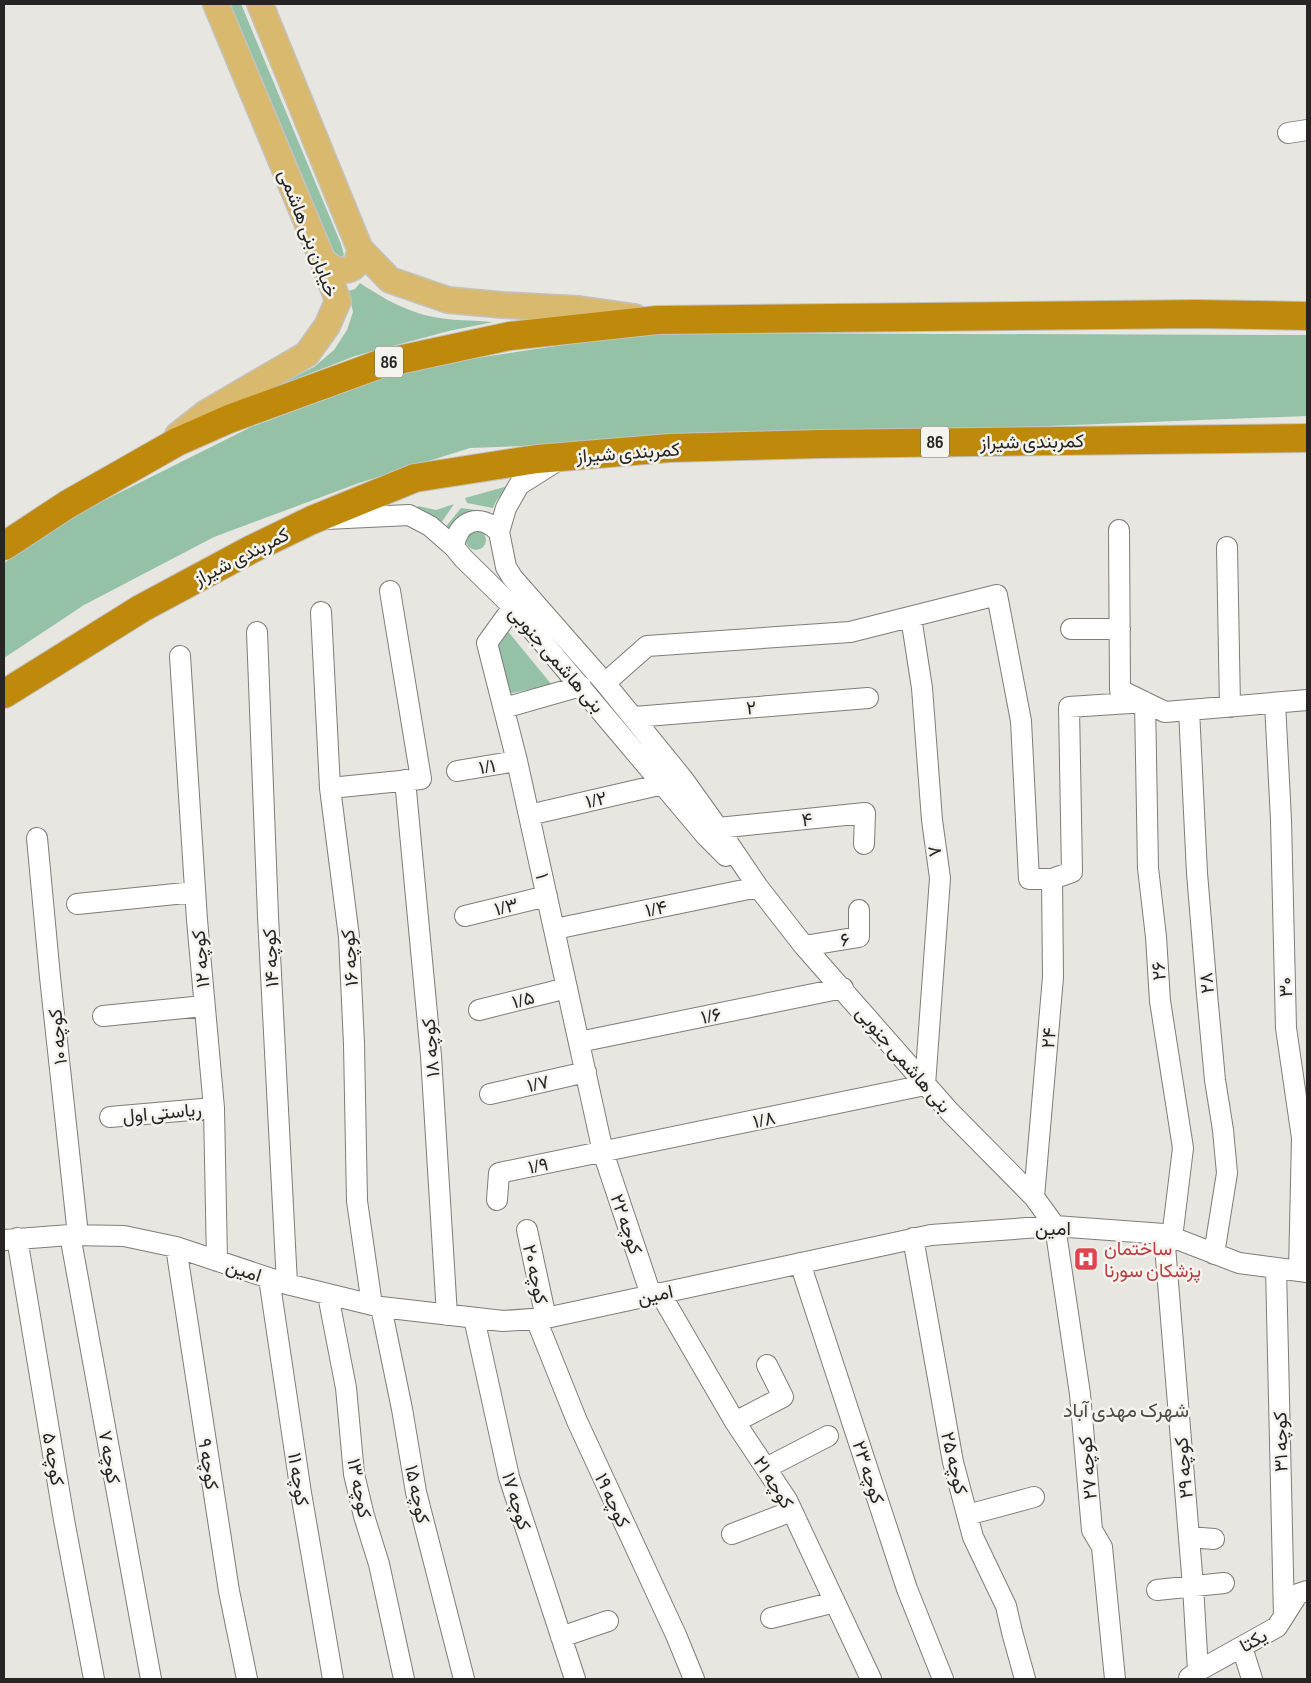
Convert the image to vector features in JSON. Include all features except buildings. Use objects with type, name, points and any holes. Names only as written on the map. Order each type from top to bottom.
[{"type":"highway","name":"86","points":[[4,546],[68,504],[177,442],[229,419],[380,364],[510,336],[657,320],[1196,314],[1307,316]]},
{"type":"highway","name":"کمربندی شیراز","points":[[4,694],[142,608],[250,550],[312,520],[415,478],[537,459],[670,448],[812,444],[1307,438]]},
{"type":"main road","name":"خیابان بنی هاشمی","points":[[138,465],[206,414],[307,354],[328,326],[338,300],[216,4]]},
{"type":"main road","name":"خیابان بنی هاشمی","points":[[260,4],[360,250],[390,280],[448,300],[579,309],[657,320]]},
{"type":"main road","points":[[323,261],[337,271],[350,270],[357,264],[360,250]]},
{"type":"street","name":"بنی هاشمی جنوبی","points":[[563,457],[519,485],[506,508],[499,532],[506,567],[512,577],[605,683],[683,779],[758,887],[804,946],[843,988],[925,1085],[1034,1197],[1055,1226]]},
{"type":"street","name":"بنی هاشمی جنوبی","points":[[312,520],[408,515],[430,526],[454,547],[513,607],[706,836],[758,887]]},
{"type":"street","points":[[454,547],[459,531],[466,524],[485,521],[499,532]]},
{"type":"street","points":[[1119,530],[1120,690],[1165,712],[1307,700]]},
{"type":"street","points":[[1227,547],[1230,707]]},
{"type":"street","points":[[330,788],[421,779],[390,592]]},
{"type":"street","points":[[605,683],[647,646],[850,632],[997,595],[1021,721],[1029,879],[1052,880],[1072,872],[1069,707],[1145,702]]},
{"type":"street","name":"۱","points":[[513,607],[488,643],[530,815],[603,1152]]},
{"type":"street","name":"کوچه ۱۶","points":[[321,612],[330,788],[349,936],[354,1044],[357,1201],[376,1306]]},
{"type":"street","name":"۸","points":[[912,617],[922,688],[932,820],[940,878],[925,1085]]},
{"type":"street","points":[[1071,629],[1120,629]]},
{"type":"street","name":"کوچه ۱۴","points":[[257,632],[268,916],[278,1281]]},
{"type":"street","name":"کوچه ۱۲","points":[[180,656],[195,892],[214,1108],[217,1261]]},
{"type":"street","points":[[504,708],[581,686]]},
{"type":"street","name":"۲","points":[[634,718],[868,698]]},
{"type":"street","name":"۲۶","points":[[1145,702],[1148,868],[1156,936],[1160,1000],[1183,1148],[1168,1236]]},
{"type":"street","name":"۳۰","points":[[1275,703],[1281,820],[1286,1028],[1302,1138],[1303,1271]]},
{"type":"street","name":"۲۸","points":[[1189,710],[1197,873],[1215,1080],[1227,1172],[1214,1254]]},
{"type":"street","name":"۱/۱","points":[[457,771],[517,761]]},
{"type":"street","name":"کوچه ۱۸","points":[[405,780],[432,1056],[447,1315]]},
{"type":"street","name":"۱/۲","points":[[530,815],[663,784]]},
{"type":"street","name":"۴","points":[[718,828],[865,813],[864,844]]},
{"type":"street","name":"کوچه ۱۰","points":[[37,838],[74,1235]]},
{"type":"street","name":"۲۴","points":[[1034,1197],[1053,977],[1052,880]]},
{"type":"street","name":"۱/۴","points":[[554,929],[758,887]]},
{"type":"street","points":[[77,904],[195,892]]},
{"type":"street","name":"۱/۳","points":[[465,916],[547,896]]},
{"type":"street","name":"۶","points":[[804,946],[859,937],[858,910]]},
{"type":"street","name":"۱/۵","points":[[479,1010],[567,988]]},
{"type":"street","name":"۱/۶","points":[[579,1042],[843,988]]},
{"type":"street","points":[[103,1016],[204,1006]]},
{"type":"street","name":"۱/۷","points":[[490,1094],[586,1072]]},
{"type":"street","name":"۱/۸","points":[[603,1152],[925,1085]]},
{"type":"street","name":"ریاستی اول","points":[[110,1117],[214,1108]]},
{"type":"street","name":"۱/۹","points":[[497,1200],[499,1173],[603,1152]]},
{"type":"street","name":"کوچه ۲۲","points":[[603,1152],[656,1294]]},
{"type":"street","name":"امین","points":[[10,1239],[74,1235],[124,1236],[176,1247],[278,1281],[376,1306],[503,1321],[541,1319],[931,1235],[1055,1226],[1168,1236],[1239,1263],[1303,1271]]},
{"type":"street","name":"کوچه ۲۷","points":[[1055,1226],[1080,1394],[1092,1530],[1102,1547],[1115,1679]]},
{"type":"street","name":"کوچه ۲۰","points":[[527,1230],[541,1319]]},
{"type":"street","name":"کوچه ۷","points":[[74,1235],[151,1679]]},
{"type":"street","name":"کوچه ۲۹","points":[[1168,1236],[1193,1586],[1193,1675]]},
{"type":"street","name":"کوچه ۲۵","points":[[914,1238],[952,1462],[974,1537],[1006,1606],[1025,1679]]},
{"type":"street","name":"کوچه ۵","points":[[10,1239],[94,1679]]},
{"type":"street","name":"کوچه ۹","points":[[176,1247],[229,1591],[247,1679]]},
{"type":"street","name":"کوچه ۲۳","points":[[800,1263],[907,1589],[944,1679]]},
{"type":"street","name":"کوچه ۳۱","points":[[1276,1268],[1284,1616]]},
{"type":"street","name":"کوچه ۱۱","points":[[278,1281],[301,1494],[333,1679]]},
{"type":"street","name":"کوچه ۲۱","points":[[656,1294],[735,1422],[787,1500],[871,1679]]},
{"type":"street","name":"کوچه ۱۳","points":[[328,1295],[346,1388],[354,1474],[364,1516],[379,1564],[404,1679]]},
{"type":"street","name":"کوچه ۱۵","points":[[376,1306],[402,1409],[416,1492],[464,1679]]},
{"type":"street","name":"کوچه ۱۷","points":[[474,1318],[509,1477],[575,1679]]},
{"type":"street","name":"کوچه ۱۹","points":[[541,1319],[577,1421],[676,1635],[694,1679]]},
{"type":"street","points":[[735,1422],[784,1396],[767,1365]]},
{"type":"street","points":[[766,1468],[828,1436]]},
{"type":"street","points":[[967,1515],[1034,1497]]},
{"type":"street","points":[[732,1534],[792,1511]]},
{"type":"street","points":[[1189,1537],[1214,1539]]},
{"type":"street","points":[[1157,1590],[1224,1583]]},
{"type":"street","name":"یکتا","points":[[1193,1675],[1277,1627],[1298,1594],[1307,1591]]},
{"type":"street","points":[[771,1618],[835,1602]]},
{"type":"street","points":[[561,1637],[608,1621]]},
{"type":"street","points":[[1242,1647],[1252,1679]]},
{"type":"green space","points":[[229,4],[241,4],[341,244],[344,255],[337,261],[329,248]]},
{"type":"green space","points":[[360,283],[394,303],[424,315],[453,320],[493,322],[449,331],[355,356],[270,389],[314,367],[334,350],[347,330],[353,312],[348,291],[355,289]]},
{"type":"green space","points":[[643,333],[1307,335],[1307,416],[470,448],[359,483],[214,537],[84,605],[4,658],[4,563],[81,512],[251,427],[410,368]]},
{"type":"green space","points":[[508,486],[493,508],[467,503],[465,498]]},
{"type":"green space","points":[[454,504],[439,526],[413,512],[418,506],[436,510]]},
{"type":"green space","points":[[461,508],[490,512],[488,518],[448,533],[444,529]]},
{"type":"green space","points":[[476,530],[483,533],[486,540],[483,547],[476,550],[469,547],[466,540],[469,533]]},
{"type":"green space","points":[[506,629],[552,685],[507,694],[497,642]]},
{"type":"place","name":"ساختمان پزشکان سورنا","points":[[1086,1259]]},
{"type":"district","name":"شهرک مهدی آباد","points":[[1126,1410]]}]
